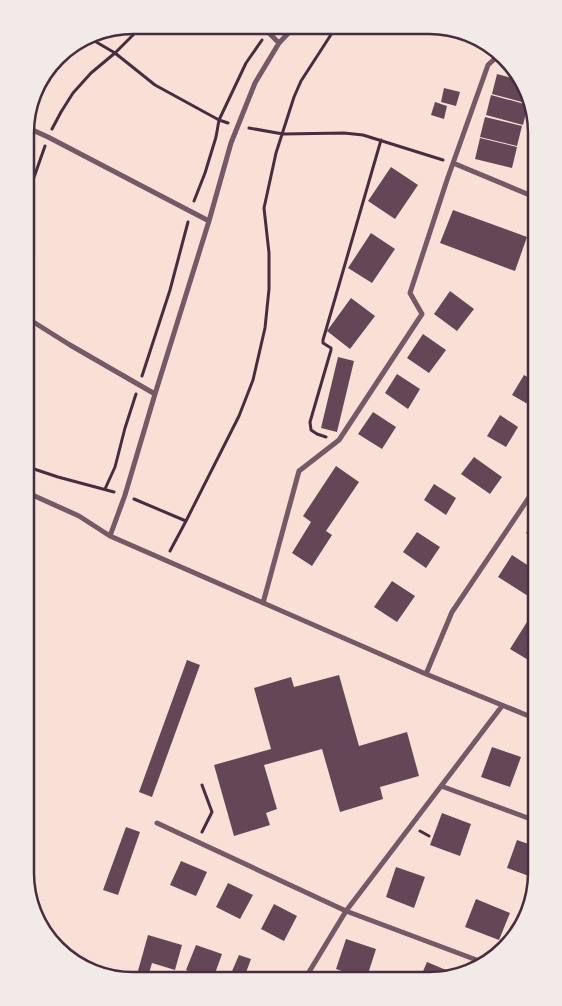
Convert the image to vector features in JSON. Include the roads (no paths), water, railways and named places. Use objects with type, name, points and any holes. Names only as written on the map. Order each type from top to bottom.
[{"type":"street","points":[[270,34],[279,43]]},
{"type":"street","points":[[110,536],[125,495],[231,143],[255,83],[279,43],[288,34]]},
{"type":"street","points":[[263,603],[299,471],[339,440],[422,314],[410,293],[488,65],[496,59]]},
{"type":"street","points":[[34,131],[208,221]]},
{"type":"street","points":[[453,164],[528,194]]},
{"type":"street","points":[[34,322],[155,394]]},
{"type":"street","points":[[34,496],[79,516],[110,536],[426,674],[528,716]]},
{"type":"street","points":[[426,674],[452,612],[528,499]]},
{"type":"street","points":[[309,972],[346,911],[502,706]]},
{"type":"street","points":[[441,786],[528,818]]},
{"type":"street","points":[[157,823],[346,911],[477,960]]}]
